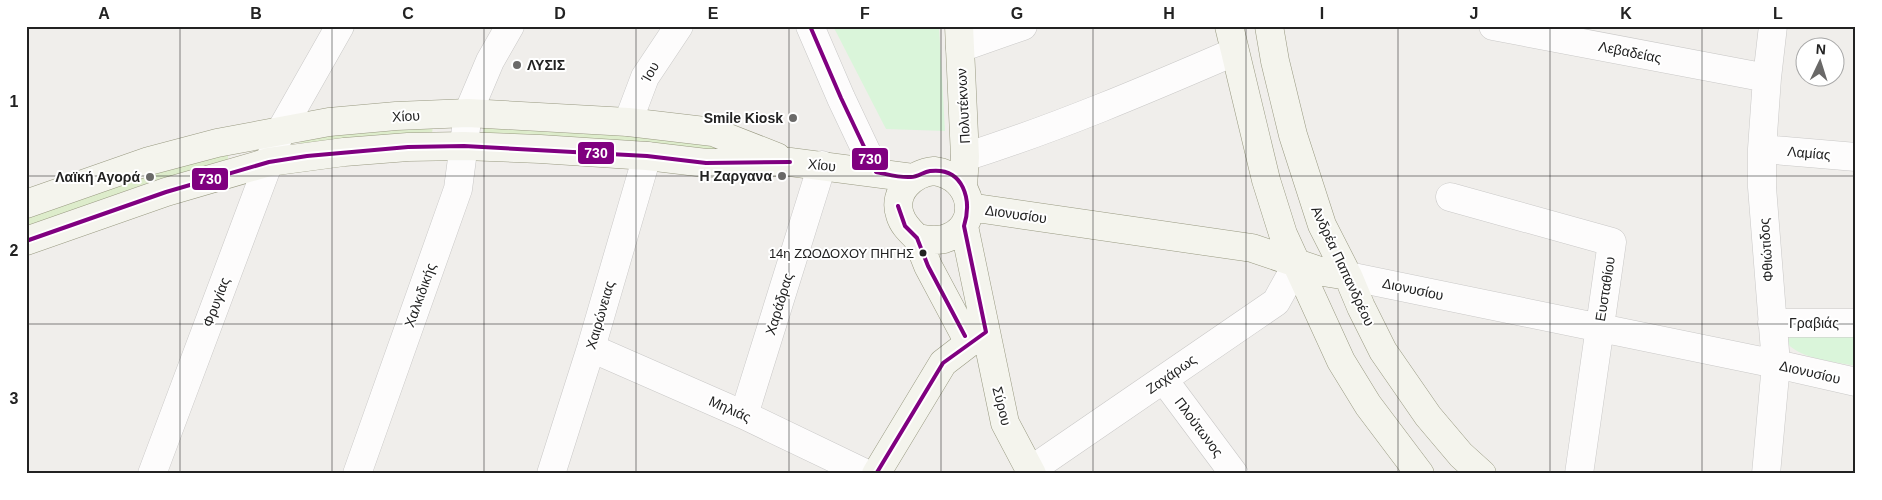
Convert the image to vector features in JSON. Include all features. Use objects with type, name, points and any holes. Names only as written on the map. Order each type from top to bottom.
[{"type":"street","name":"Φρυγίας","points":[[152,474],[282,130],[340,26]]},
{"type":"street","name":"Χαλκιδικής","points":[[357,474],[458,190],[468,113],[490,61],[510,26]]},
{"type":"street","name":"Ίου","points":[[628,122],[645,77],[679,26]]},
{"type":"street","points":[[810,26],[876,172],[898,206],[905,226],[917,238],[935,240],[946,238],[965,206],[950,175],[942,172],[926,172],[913,178],[901,192],[898,206]]},
{"type":"street","points":[[960,37],[1023,26]]},
{"type":"street","name":"Ανδρέα Παπανδρέου","points":[[1269,26],[1275,61],[1313,202],[1322,225],[1383,351],[1428,416],[1460,455],[1482,474]]},
{"type":"street","name":"Λεβαδείας","points":[[1493,26],[1767,78]]},
{"type":"street","name":"Φθιώτιδος","points":[[1766,474],[1776,364],[1762,187],[1762,149],[1773,26]]},
{"type":"street","name":"Πολυτέκνων","points":[[960,37],[965,206]]},
{"type":"street","points":[[965,157],[1008,144],[1126,98],[1232,39],[1278,222],[1341,361],[1368,405],[1420,474]]},
{"type":"street","name":"Χίου","points":[[26,204],[149,160],[217,143],[329,122],[396,116],[468,113],[628,122],[712,132],[790,162]]},
{"type":"street","name":"Χίου","points":[[26,241],[166,192],[269,162],[353,151],[408,147],[464,146],[646,156],[706,163],[790,162],[913,178]]},
{"type":"street","name":"Λαμίας","points":[[1762,149],[1856,157]]},
{"type":"street","name":"Χαιρώνειας","points":[[551,474],[591,348],[646,156]]},
{"type":"street","name":"Χαράδρας","points":[[744,415],[822,165]]},
{"type":"street","name":"Ευσταθίου","points":[[1450,197],[1612,242],[1579,474]]},
{"type":"street","name":"Διονυσίου","points":[[965,206],[1252,248],[1323,272],[1856,382]]},
{"type":"street","name":"Σύρου","points":[[965,206],[977,338],[1005,423],[1032,472]]},
{"type":"street","name":"Σύρου","points":[[917,238],[928,266],[977,338]]},
{"type":"street","name":"Ζαχάρως","points":[[1032,472],[1276,302],[1297,264]]},
{"type":"street","name":"Γραβιάς","points":[[1772,324],[1856,323]]},
{"type":"street","points":[[876,474],[943,363],[977,338]]},
{"type":"street","name":"Μηλιάς","points":[[591,348],[744,415],[866,474]]},
{"type":"street","name":"Πλούτωνος","points":[[1164,380],[1234,474]]},
{"type":"green space","points":[[833,26],[939,26],[945,131],[886,129]]},
{"type":"green space","points":[[484,126],[719,141],[719,151],[485,136],[483,132]]},
{"type":"green space","points":[[433,127],[432,133],[302,145],[300,142],[302,136]]},
{"type":"green space","points":[[228,154],[228,160],[225,162],[159,179],[26,227],[26,213],[99,186]]},
{"type":"green space","points":[[1792,335],[1856,336],[1856,366],[1801,353],[1788,344],[1788,339]]},
{"type":"transit line","name":"730","points":[[810,26],[876,172],[907,177],[930,171],[942,171],[951,174],[958,180],[966,196],[967,206],[964,226],[986,332],[943,363],[876,474]]},
{"type":"transit line","name":"730","points":[[26,241],[166,192],[269,162],[307,156],[408,147],[464,146],[647,156],[706,163],[790,162]]},
{"type":"transit line","name":"730","points":[[898,206],[905,226],[917,238],[928,266],[965,336]]},
{"type":"place","name":"ΛΥΣΙΣ","points":[[517,65]]},
{"type":"place","name":"Smile Kiosk","points":[[793,118]]},
{"type":"place","name":"Η Ζαργανα","points":[[782,176]]},
{"type":"place","name":"Λαϊκή Αγορά","points":[[150,177]]},
{"type":"place","name":"14η ΖΩΟΔΟΧΟΥ ΠΗΓΗΣ","points":[[923,253]]}]
